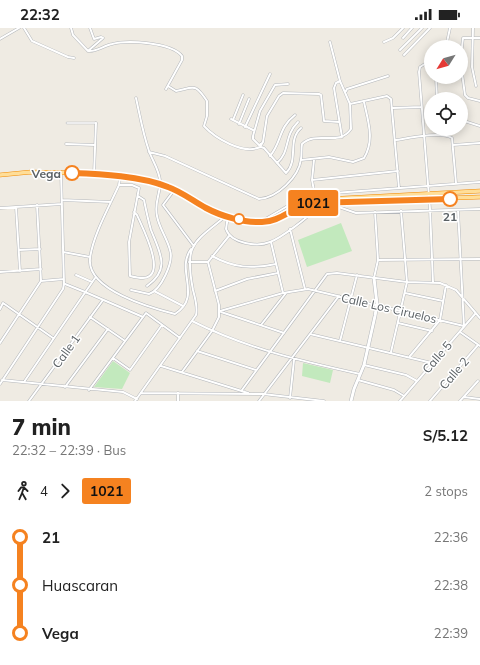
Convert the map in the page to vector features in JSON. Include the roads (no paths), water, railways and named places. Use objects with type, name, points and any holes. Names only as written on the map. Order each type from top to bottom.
[{"type":"highway","points":[[0,175],[31,172],[61,172],[120,177],[160,184],[175,190],[206,208],[227,216],[260,222],[273,220],[298,208],[328,199],[480,191]]},
{"type":"highway","points":[[316,203],[480,197]]},
{"type":"street","points":[[0,39],[19,28]]},
{"type":"street","points":[[24,28],[32,41],[68,57],[74,58]]},
{"type":"street","points":[[71,28],[73,36],[88,51],[93,51],[112,44],[130,42],[151,44],[175,51],[182,56],[182,60],[166,89]]},
{"type":"street","points":[[88,51],[103,38],[101,37],[94,39],[90,28]]},
{"type":"street","points":[[384,42],[393,38],[403,28]]},
{"type":"street","points":[[404,38],[412,28]]},
{"type":"street","points":[[400,50],[422,28]]},
{"type":"street","points":[[404,55],[430,28]]},
{"type":"street","points":[[447,40],[450,28]]},
{"type":"street","points":[[473,28],[472,66],[476,86]]},
{"type":"street","points":[[462,40],[465,37],[480,38]]},
{"type":"street","points":[[149,152],[165,156],[259,199],[271,195],[290,181],[302,160],[301,148],[306,140],[311,138],[324,139],[342,137],[351,129],[350,104],[340,81],[330,42]]},
{"type":"street","points":[[424,64],[420,67],[419,72],[430,209],[433,283]]},
{"type":"street","points":[[245,127],[270,74]]},
{"type":"street","points":[[346,93],[347,89],[388,76]]},
{"type":"street","points":[[340,81],[336,83],[334,88],[342,137]]},
{"type":"street","points":[[263,142],[259,145],[253,139],[253,130],[260,110],[271,94],[274,86],[277,84],[288,84]]},
{"type":"street","points":[[464,84],[466,97],[480,101]]},
{"type":"street","points":[[168,86],[176,91],[193,86],[204,97],[208,105],[204,126],[215,136],[229,144],[252,148],[264,148],[286,173],[290,168],[296,133],[301,128]]},
{"type":"street","points":[[260,147],[263,142],[267,116],[279,96],[284,93],[320,94],[323,119],[325,122],[339,122]]},
{"type":"street","points":[[243,95],[232,119],[253,130]]},
{"type":"street","points":[[350,104],[389,97],[393,108],[399,188]]},
{"type":"street","points":[[132,290],[149,294],[154,291],[168,270],[171,251],[160,229],[156,199],[160,184],[149,152],[136,98]]},
{"type":"street","points":[[239,124],[249,99]]},
{"type":"street","points":[[302,160],[314,160],[330,157],[353,162],[364,158],[370,144],[371,132],[364,102]]},
{"type":"street","points":[[393,108],[421,107]]},
{"type":"street","points":[[270,156],[277,147],[283,127],[295,115]]},
{"type":"street","points":[[277,163],[284,156],[289,132],[298,122]]},
{"type":"street","points":[[468,122],[480,126]]},
{"type":"street","points":[[67,123],[96,123],[94,174]]},
{"type":"street","points":[[396,140],[424,136]]},
{"type":"street","points":[[448,136],[452,138],[456,183]]},
{"type":"street","points":[[453,145],[480,143]]},
{"type":"street","points":[[66,144],[95,145]]},
{"type":"street","points":[[314,160],[312,180],[315,196]]},
{"type":"street","points":[[0,384],[38,327],[64,284],[61,172]]},
{"type":"street","points":[[312,180],[398,172]]},
{"type":"street","points":[[120,177],[119,185],[92,244],[90,257],[91,270],[95,278],[109,289],[170,313],[175,314],[183,306],[189,293],[185,270],[187,255],[202,234],[227,216]]},
{"type":"street","points":[[260,222],[296,201],[331,193],[480,182]]},
{"type":"street","points":[[119,185],[137,186],[138,196],[134,212],[129,242],[130,276],[143,278],[147,277],[152,272],[155,260],[137,215],[134,212]]},
{"type":"street","points":[[175,190],[163,205],[193,245]]},
{"type":"street","points":[[138,196],[144,200],[151,229],[162,256],[157,278],[146,286]]},
{"type":"street","points":[[62,200],[111,202]]},
{"type":"street","points":[[327,202],[352,212],[480,209]]},
{"type":"street","points":[[227,216],[226,229],[229,236],[235,240],[248,243],[271,242],[313,212],[316,208],[316,203]]},
{"type":"street","points":[[0,208],[62,204]]},
{"type":"street","points":[[0,343],[20,315],[41,281],[37,205]]},
{"type":"street","points":[[16,207],[20,270]]},
{"type":"street","points":[[458,210],[464,326]]},
{"type":"street","points":[[391,352],[407,282],[401,211]]},
{"type":"street","points":[[351,401],[364,365],[377,304],[374,278],[378,260],[375,212]]},
{"type":"street","points":[[290,229],[305,289]]},
{"type":"street","points":[[182,372],[212,331],[218,320],[220,311],[208,262],[229,236]]},
{"type":"street","points":[[262,325],[285,293],[278,273],[271,242]]},
{"type":"street","points":[[19,250],[40,249]]},
{"type":"street","points":[[2,380],[89,390],[123,392],[136,400],[192,321],[197,308],[189,275],[191,249]]},
{"type":"street","points":[[63,252],[90,257]]},
{"type":"street","points":[[212,256],[228,264],[242,268],[255,268],[276,264]]},
{"type":"street","points":[[378,260],[480,259]]},
{"type":"street","points":[[189,262],[208,262]]},
{"type":"street","points":[[0,272],[41,269]]},
{"type":"street","points":[[215,291],[247,279],[278,273]]},
{"type":"street","points":[[242,390],[327,274],[357,275],[407,282],[446,285],[462,296],[475,314],[480,318]]},
{"type":"street","points":[[340,341],[357,275]]},
{"type":"street","points":[[76,276],[92,282]]},
{"type":"street","points":[[23,383],[95,278]]},
{"type":"street","points":[[41,281],[64,279]]},
{"type":"street","points":[[64,284],[143,317]]},
{"type":"street","points":[[410,357],[440,320],[446,285]]},
{"type":"street","name":"Calle Los Ciruelos","points":[[220,311],[305,289],[377,304],[464,326]]},
{"type":"street","points":[[154,291],[183,306]]},
{"type":"street","points":[[405,293],[443,301]]},
{"type":"street","points":[[258,401],[292,359],[339,296]]},
{"type":"street","name":"Calle 1","points":[[29,401],[103,300]]},
{"type":"street","points":[[0,309],[3,304],[54,338]]},
{"type":"street","points":[[220,311],[284,333]]},
{"type":"street","points":[[89,390],[146,312],[180,338]]},
{"type":"street","name":"Calle 5","points":[[400,401],[475,314]]},
{"type":"street","points":[[90,317],[125,341]]},
{"type":"street","points":[[192,321],[212,331],[292,359],[360,374]]},
{"type":"street","points":[[398,323],[432,331]]},
{"type":"street","points":[[112,358],[130,370],[162,324]]},
{"type":"street","points":[[65,387],[108,329]]},
{"type":"street","points":[[460,331],[479,346]]},
{"type":"street","points":[[310,334],[391,352],[432,363]]},
{"type":"street","name":"Calle 2","points":[[430,401],[479,346]]},
{"type":"street","points":[[197,351],[256,370]]},
{"type":"street","points":[[290,398],[292,359]]},
{"type":"street","points":[[364,365],[406,375],[417,381]]},
{"type":"street","points":[[160,366],[251,394]]},
{"type":"street","points":[[358,380],[394,390],[404,396]]},
{"type":"street","points":[[460,401],[478,381]]},
{"type":"street","points":[[141,392],[263,394],[324,401]]},
{"type":"street","points":[[178,393],[178,401]]},
{"type":"street","points":[[464,397],[480,399]]},
{"type":"place","name":"Vega","points":[[72,173]]},
{"type":"place","name":"21","points":[[450,199]]}]
